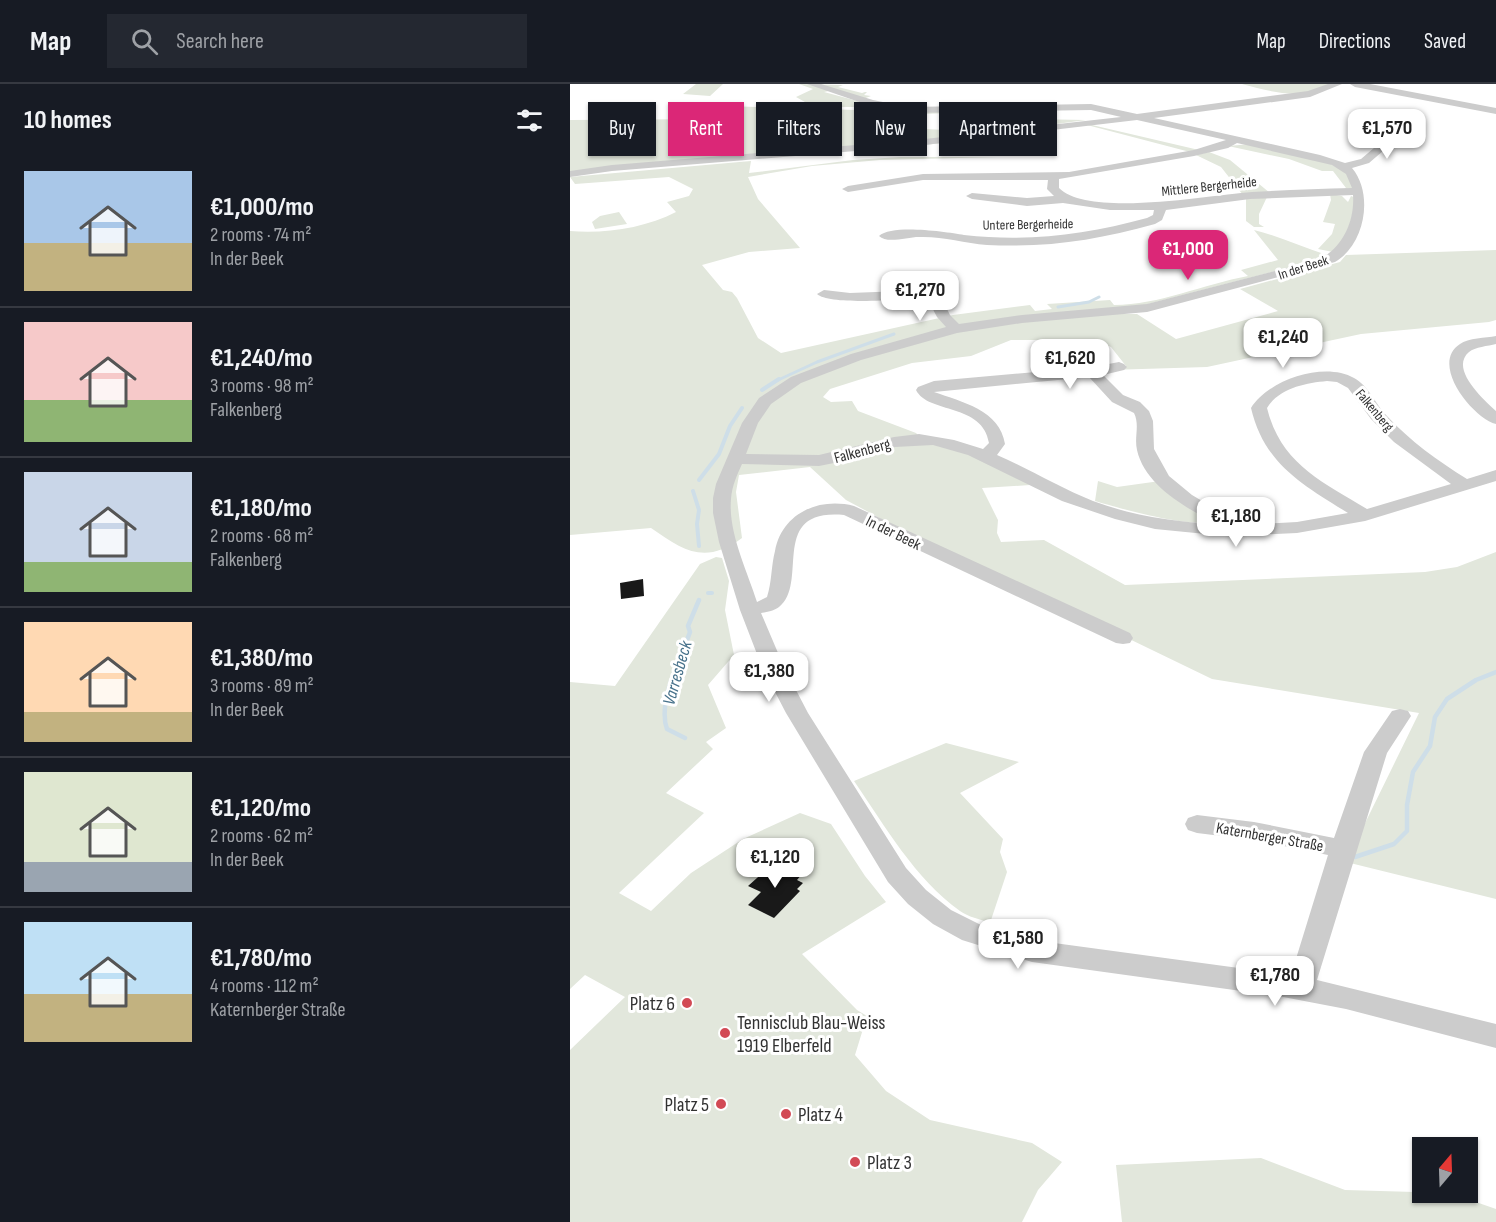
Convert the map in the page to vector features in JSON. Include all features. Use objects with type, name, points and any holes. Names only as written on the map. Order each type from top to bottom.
[{"type":"street","points":[[812,84],[871,103],[908,110],[1077,106],[1098,109],[1320,158],[1344,166],[1353,176],[1359,191]]},
{"type":"street","points":[[570,174],[620,167],[916,143],[1310,94],[1337,84]]},
{"type":"street","points":[[1355,84],[1496,111]]},
{"type":"street","points":[[1344,166],[1365,161],[1393,136],[1393,125]]},
{"type":"street","points":[[848,189],[923,177],[1054,176],[1194,153],[1224,146],[1236,139]]},
{"type":"street","points":[[1054,176],[1053,189],[1063,199]]},
{"type":"street","name":"Mittlere Bergerheide","points":[[972,196],[1027,202],[1063,199],[1110,206],[1161,207],[1258,196],[1359,191]]},
{"type":"street","name":"In der Beek","points":[[1300,989],[1059,956],[988,938],[942,917],[917,897],[897,875],[797,713],[773,667],[750,610],[728,542],[722,513],[722,498],[725,484],[756,412],[765,401],[785,386],[838,363],[956,329],[1022,319],[1147,308],[1322,263],[1342,250],[1358,215],[1359,191]]},
{"type":"street","name":"Untere Bergerheide","points":[[885,236],[920,233],[1004,242],[1072,239],[1100,235],[1151,221],[1158,217],[1161,207]]},
{"type":"street","points":[[824,294],[850,297],[928,294],[934,296],[944,317],[956,329]]},
{"type":"street","points":[[1496,340],[1465,347],[1459,353],[1457,362],[1458,378],[1466,390],[1473,400],[1496,419]]},
{"type":"street","points":[[987,455],[997,444],[996,434],[990,425],[974,413],[926,394],[924,390],[934,386],[1093,372],[1119,367]]},
{"type":"street","points":[[1093,372],[1114,398],[1134,404],[1145,418],[1143,438],[1146,454],[1165,481],[1185,499],[1241,531]]},
{"type":"street","name":"Falkenberg","points":[[1365,516],[1300,474],[1270,443],[1263,428],[1259,408],[1265,398],[1286,386],[1310,378],[1332,376],[1348,380],[1373,412],[1396,436],[1433,466],[1464,485]]},
{"type":"street","name":"Falkenberg","points":[[736,458],[792,461],[830,459],[885,443],[909,439],[944,442],[987,455],[1060,494],[1107,511],[1178,526],[1241,531],[1314,525],[1365,516],[1496,475]]},
{"type":"street","name":"In der Beek","points":[[750,610],[770,605],[776,599],[786,542],[798,523],[812,512],[832,508],[848,510],[1123,638]]},
{"type":"street","name":"Katernberger Straße","points":[[1300,989],[1343,849],[1376,752],[1400,716]]},
{"type":"street","name":"Katernberger Straße","points":[[1197,824],[1254,831],[1343,849]]},
{"type":"street","points":[[1300,989],[1416,1014],[1496,1036]]},
{"type":"shaded area","points":[[696,84],[723,84],[710,96],[683,94]]},
{"type":"shaded area","points":[[799,84],[843,85],[838,87],[862,93],[867,92],[864,95],[871,96],[863,99],[833,90],[824,92],[861,102],[854,102],[854,107],[842,107],[842,102],[805,102],[796,97],[813,89]]},
{"type":"shaded area","points":[[1242,84],[1331,84],[1298,94],[1276,92]]},
{"type":"shaded area","points":[[744,107],[756,107],[756,156],[759,156],[570,172],[570,120],[588,120],[588,156],[656,156],[656,119],[668,119],[668,156],[744,156]]},
{"type":"shaded area","points":[[842,110],[854,110],[854,148],[842,149]]},
{"type":"shaded area","points":[[927,111],[939,111],[939,113],[927,114]]},
{"type":"shaded area","points":[[1057,119],[1086,120],[1057,124]]},
{"type":"shaded area","points":[[1087,125],[1092,125],[1199,150],[1190,152]]},
{"type":"shaded area","points":[[927,129],[939,130],[939,143],[927,145]]},
{"type":"shaded area","points":[[1251,144],[1321,159],[1346,172],[1354,188],[1343,189],[1346,188],[1333,171],[1322,171],[1289,159],[1228,146]]},
{"type":"shaded area","points":[[1209,152],[1230,160],[1270,193],[1243,195],[1221,167],[1196,155]]},
{"type":"shaded area","points":[[901,157],[998,157],[880,160],[812,166],[748,177],[758,199],[800,248],[749,252],[702,265],[723,290],[732,292],[737,298],[758,338],[781,353],[953,315],[1030,305],[1035,311],[1052,309],[1047,304],[1110,300],[1114,305],[1148,302],[1248,276],[1241,270],[1278,260],[1254,230],[1327,255],[1326,258],[1121,311],[1124,314],[1137,314],[1176,339],[1278,311],[1240,289],[1340,262],[1346,255],[1496,250],[1496,320],[1489,322],[1361,334],[1207,367],[1109,370],[1126,366],[1111,347],[1095,340],[1011,340],[971,356],[912,363],[830,389],[823,397],[831,402],[852,401],[858,411],[916,433],[925,442],[974,454],[1030,485],[982,488],[998,520],[997,533],[1001,542],[1044,540],[1125,585],[1425,572],[1457,567],[1496,552],[1496,899],[1346,862],[1419,713],[1212,679],[1059,605],[960,561],[846,500],[810,467],[739,475],[736,492],[742,538],[717,551],[695,552],[674,543],[651,528],[570,535],[570,231],[611,231],[664,218],[676,212],[667,202],[689,196],[693,189],[669,177],[575,184],[570,177],[751,161],[749,173],[853,160]]},
{"type":"shaded area","points":[[1330,194],[1342,196],[1348,202],[1351,196],[1356,198],[1346,235],[1333,252],[1318,249],[1332,234],[1335,224],[1323,222],[1331,200]]},
{"type":"shaded area","points":[[1267,197],[1259,214],[1259,224],[1264,227],[1254,227],[1246,221],[1246,199]]},
{"type":"shaded area","points":[[619,212],[627,224],[595,229],[592,222],[600,216]]},
{"type":"shaded area","points":[[1098,481],[1117,487],[1160,481],[1211,520],[1189,522],[1173,520],[1095,501]]},
{"type":"shaded area","name":"Tennisclub Blau-Weiss 1919 Elberfeld","points":[[716,557],[722,558],[729,581],[725,610],[734,655],[708,685],[726,728],[706,742],[713,749],[666,793],[704,813],[619,893],[651,911],[691,873],[743,839],[800,813],[831,824],[865,876],[886,902],[802,954],[857,1010],[867,1016],[855,1055],[886,1091],[930,1120],[1032,1143],[1062,1162],[1038,1190],[1022,1222],[570,1222],[570,1050],[625,997],[585,975],[570,989],[570,682],[615,686],[700,564]]},
{"type":"shaded area","points":[[946,743],[1019,762],[960,793],[1003,839],[1000,852],[1007,872],[990,923],[963,913],[929,884],[902,851],[854,781]]},
{"type":"shaded area","points":[[1261,1158],[1345,1190],[1412,1192],[1412,1203],[1478,1203],[1496,1209],[1496,1222],[1122,1222],[1116,1165]]},
{"type":"building","points":[[643,579],[644,596],[621,599],[620,583]]},
{"type":"building","points":[[776,861],[802,874],[797,880],[803,883],[797,889],[800,891],[774,918],[748,905],[761,892],[748,886]]},
{"type":"waterway","name":"Varresbeck","points":[[1058,307],[1089,302],[1099,297]]},
{"type":"waterway","name":"Varresbeck","points":[[776,381],[817,362],[894,334]]},
{"type":"waterway","name":"Varresbeck","points":[[762,390],[779,379]]},
{"type":"waterway","name":"Varresbeck","points":[[699,480],[719,454],[730,426],[742,408]]},
{"type":"waterway","name":"Varresbeck","points":[[693,491],[699,510],[697,524],[699,546]]},
{"type":"waterway","name":"Varresbeck","points":[[685,738],[667,729],[665,706],[671,680],[690,632],[688,626],[699,600]]},
{"type":"waterway","points":[[1355,857],[1394,844],[1407,831],[1407,805],[1413,772],[1430,746],[1435,717],[1447,699],[1476,680],[1496,672]]},
{"type":"place","name":"Platz 6","points":[[687,1003]]},
{"type":"place","name":"Tennisclub Blau-Weiss 1919 Elberfeld","points":[[725,1033]]},
{"type":"place","name":"Platz 5","points":[[721,1104]]},
{"type":"place","name":"Platz 4","points":[[786,1114]]},
{"type":"place","name":"Platz 3","points":[[855,1162]]}]
